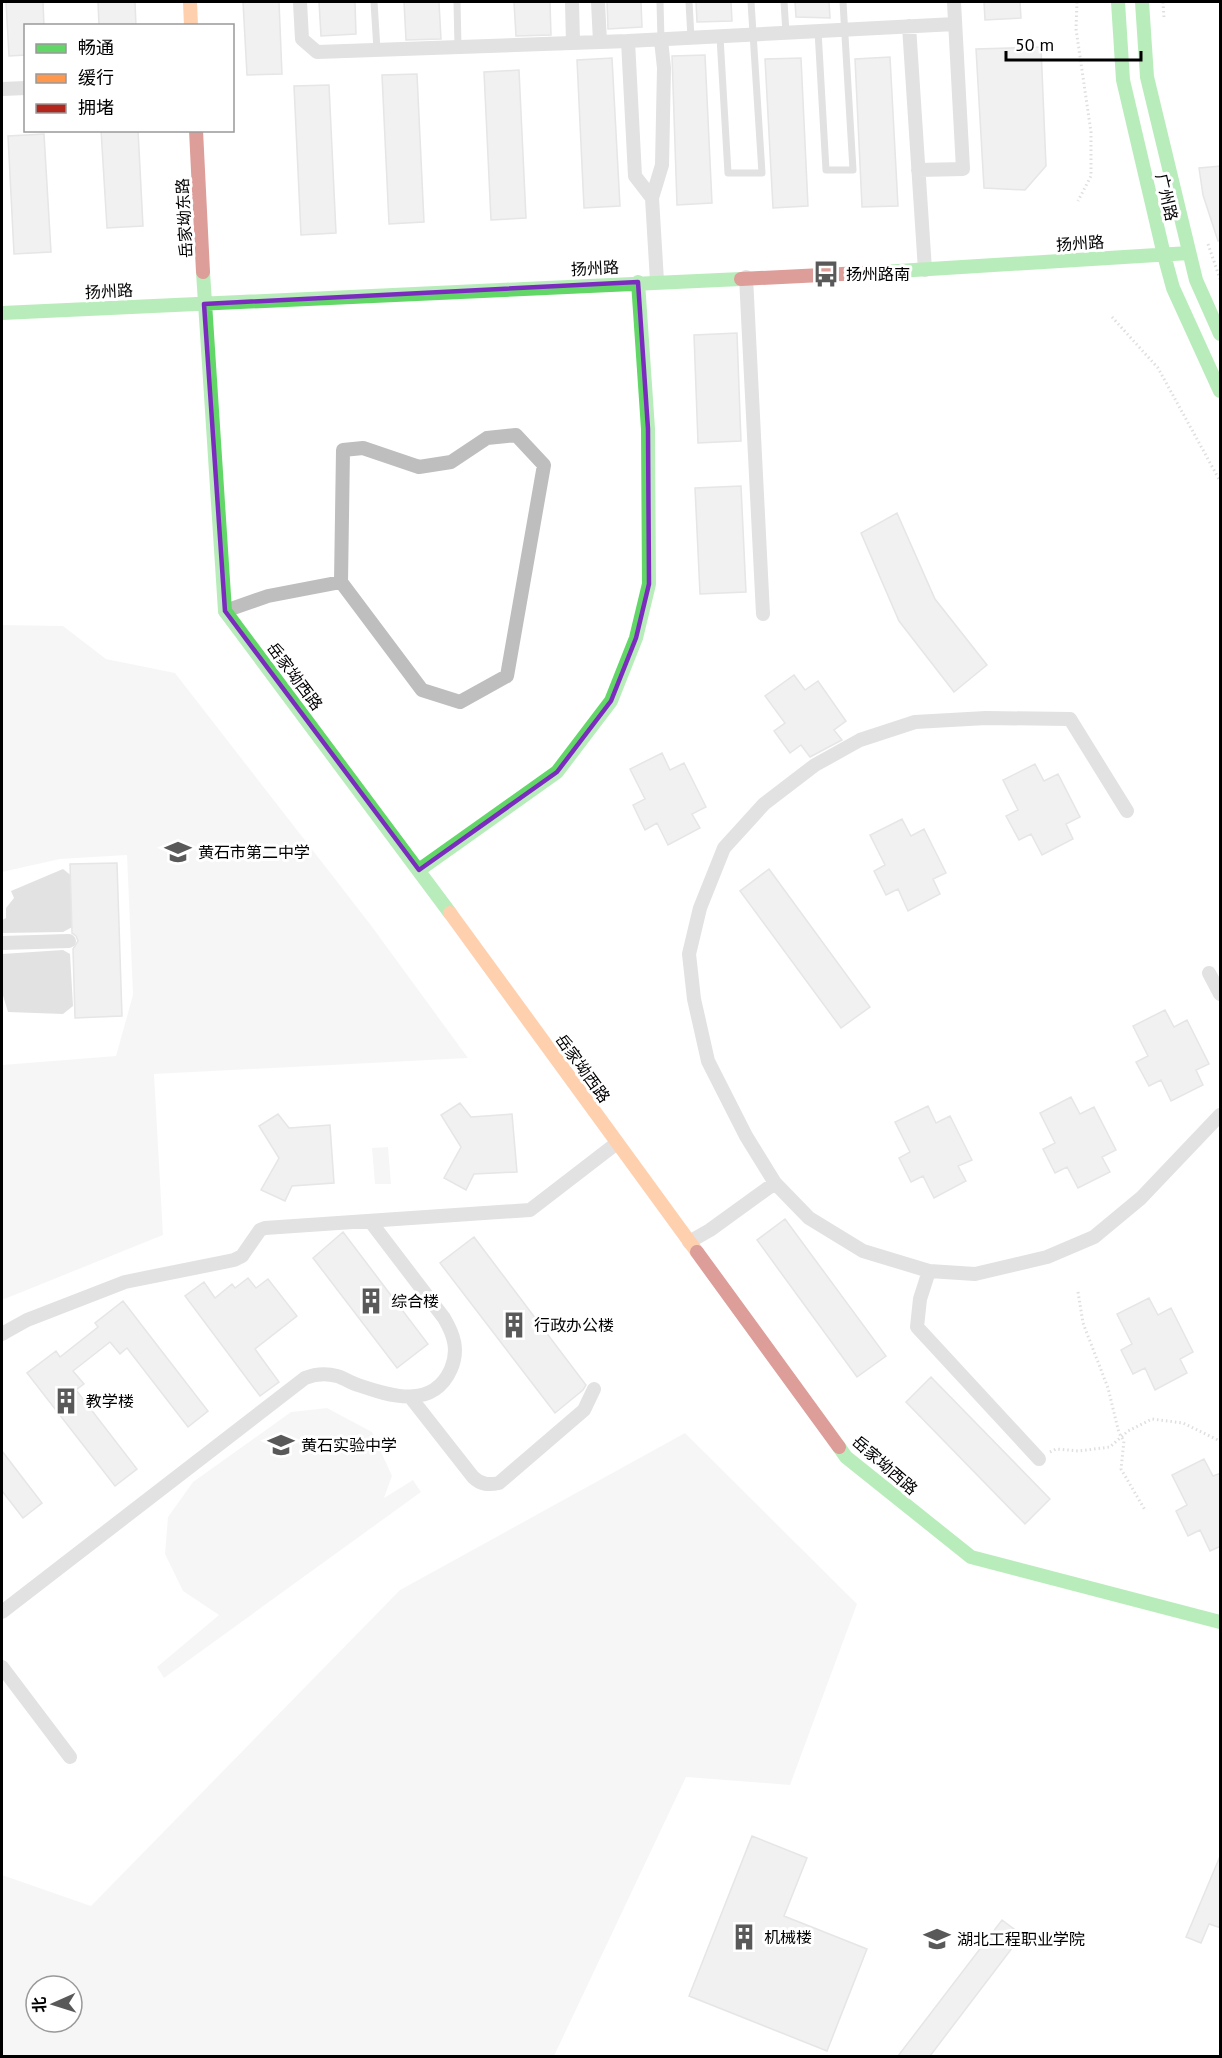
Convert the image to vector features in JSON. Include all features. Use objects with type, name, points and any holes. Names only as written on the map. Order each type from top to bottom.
[{"type":"main road","points":[[190,2],[191,24]]},
{"type":"main road","name":"广州路","points":[[1118,2],[1124,80],[1164,255],[1173,288],[1221,391]]},
{"type":"main road","name":"广州路","points":[[1142,2],[1148,77],[1189,253],[1196,280],[1221,334]]},
{"type":"main road","name":"岳家坳东路","points":[[196,132],[204,304]]},
{"type":"main road","name":"扬州路","points":[[2,313],[925,270],[1189,253]]},
{"type":"main road","points":[[419,870],[557,772],[611,701],[636,638],[649,584],[648,429],[638,282]]},
{"type":"main road","points":[[204,304],[225,611]]},
{"type":"main road","name":"岳家坳西路","points":[[225,611],[419,870],[846,1457],[971,1557],[1221,1622]]},
{"type":"street","points":[[300,2],[302,39],[317,52],[691,39],[955,24]]},
{"type":"street","points":[[572,2],[573,43]]},
{"type":"street","points":[[598,2],[600,42]]},
{"type":"street","points":[[918,170],[963,169],[954,2]]},
{"type":"street","points":[[909,26],[925,270]]},
{"type":"street","points":[[657,281],[652,198],[662,165],[664,68],[661,40]]},
{"type":"street","points":[[628,41],[635,176],[652,198]]},
{"type":"street","points":[[2,89],[24,88]]},
{"type":"street","points":[[746,277],[763,614]]},
{"type":"street","points":[[516,435],[544,465],[507,676],[460,702],[422,690],[341,582],[343,450],[363,448],[419,467],[451,462],[487,438],[516,435]]},
{"type":"street","points":[[225,611],[268,596],[341,582]]},
{"type":"street","points":[[1126,811],[1070,719],[986,718],[915,722],[860,740],[815,765],[765,804],[724,848],[700,908],[689,954],[694,999],[708,1061],[746,1136],[775,1183],[809,1218],[863,1251],[928,1271],[975,1274],[1047,1257],[1094,1237],[1141,1198],[1221,1115]]},
{"type":"street","points":[[2,943],[69,941]]},
{"type":"street","points":[[1209,973],[1221,994]]},
{"type":"street","points":[[2,1334],[27,1320],[125,1282],[234,1260],[242,1256],[260,1230],[265,1228],[531,1210],[617,1143]]},
{"type":"street","points":[[689,1242],[710,1230],[775,1183]]},
{"type":"street","points":[[2,1612],[305,1378],[323,1374],[337,1376],[403,1398],[411,1398],[430,1391],[447,1377],[456,1347],[454,1335],[444,1317],[370,1221]]},
{"type":"street","points":[[928,1271],[920,1299],[916,1327],[1039,1459]]},
{"type":"street","points":[[411,1398],[473,1477],[483,1484],[491,1485],[499,1483],[585,1410],[594,1389]]},
{"type":"street","points":[[2,1667],[70,1757]]},
{"type":"lane","points":[[374,2],[377,50]]},
{"type":"lane","points":[[457,2],[458,47]]},
{"type":"lane","points":[[660,2],[661,40]]},
{"type":"lane","points":[[689,2],[691,39]]},
{"type":"lane","points":[[720,37],[728,173],[762,173],[751,2]]},
{"type":"lane","points":[[784,2],[786,33]]},
{"type":"lane","points":[[818,31],[826,170],[853,170],[843,2]]},
{"type":"path","points":[[1077,2],[1076,29],[1091,132],[1091,176],[1078,201]]},
{"type":"path","points":[[1112,317],[1158,368],[1221,481]]},
{"type":"path","points":[[1078,1292],[1083,1323],[1108,1388],[1124,1442],[1121,1469],[1145,1510]]},
{"type":"path","points":[[1039,1459],[1056,1449],[1079,1451],[1110,1447],[1128,1431],[1152,1419],[1184,1423],[1221,1441]]},
{"type":"highlighted area","points":[[638,282],[648,429],[649,584],[636,638],[611,701],[557,772],[419,870],[225,611],[204,304]]},
{"type":"shaded area","points":[[2,625],[63,626],[106,659],[175,673],[370,924],[468,1058],[154,1074],[163,1235],[2,1300],[2,1065],[116,1056],[133,995],[127,855],[60,859],[2,872]]},
{"type":"shaded area","points":[[63,869],[73,877],[76,925],[63,932],[2,933],[2,920],[6,918],[6,908],[14,898],[11,891]]},
{"type":"shaded area","points":[[63,950],[70,954],[73,1006],[63,1014],[8,1012],[2,992],[2,954]]},
{"type":"shaded area","points":[[388,1147],[391,1184],[375,1184],[372,1148]]},
{"type":"shaded area","points":[[327,1408],[372,1432],[392,1476],[384,1498],[413,1480],[421,1492],[164,1678],[157,1667],[219,1615],[183,1591],[165,1554],[168,1517],[193,1482],[291,1412]]},
{"type":"shaded area","points":[[685,1433],[857,1604],[790,1785],[686,1777],[554,2056],[2,2056],[2,1875],[91,1906],[400,1590]]},
{"type":"building","points":[[6,2],[43,2],[44,24],[24,24],[24,55],[9,56]]},
{"type":"building","points":[[98,2],[135,2],[136,24],[99,24]]},
{"type":"building","points":[[243,2],[279,2],[282,74],[247,75]]},
{"type":"building","points":[[319,2],[355,2],[356,34],[321,36]]},
{"type":"building","points":[[404,2],[439,2],[441,39],[406,40]]},
{"type":"building","points":[[514,2],[550,2],[551,35],[516,36]]},
{"type":"building","points":[[607,2],[641,2],[642,27],[608,29]]},
{"type":"building","points":[[696,2],[731,2],[732,21],[697,22]]},
{"type":"building","points":[[795,2],[829,2],[830,18],[796,17]]},
{"type":"building","points":[[984,2],[1020,2],[1021,18],[985,20]]},
{"type":"building","points":[[1041,47],[1046,166],[1025,190],[984,188],[976,49]]},
{"type":"building","points":[[705,55],[712,203],[677,205],[672,56]]},
{"type":"building","points":[[890,57],[898,206],[862,207],[855,59]]},
{"type":"building","points":[[612,58],[620,206],[584,208],[577,60]]},
{"type":"building","points":[[801,58],[808,206],[773,208],[765,59]]},
{"type":"building","points":[[519,70],[526,218],[491,220],[484,72]]},
{"type":"building","points":[[417,74],[424,222],[389,224],[382,75]]},
{"type":"building","points":[[329,85],[336,233],[301,235],[294,86]]},
{"type":"building","points":[[101,132],[138,132],[143,226],[107,228]]},
{"type":"building","points":[[44,134],[51,252],[14,254],[8,136]]},
{"type":"building","points":[[1221,166],[1221,241],[1218,241],[1203,195],[1199,168]]},
{"type":"building","points":[[737,333],[741,441],[698,443],[694,335]]},
{"type":"building","points":[[741,486],[746,592],[700,594],[695,488]]},
{"type":"building","points":[[897,513],[935,599],[987,665],[954,692],[899,621],[861,533]]},
{"type":"building","points":[[794,675],[805,690],[818,681],[846,721],[834,730],[842,740],[810,757],[801,745],[790,753],[774,731],[785,723],[765,696]]},
{"type":"building","points":[[662,753],[670,770],[684,763],[706,807],[692,814],[700,828],[668,845],[657,823],[645,830],[633,805],[645,799],[630,769]]},
{"type":"building","points":[[1035,764],[1044,781],[1058,774],[1080,817],[1066,824],[1073,839],[1042,855],[1031,834],[1019,840],[1006,816],[1018,810],[1003,780]]},
{"type":"building","points":[[902,819],[911,836],[924,829],[946,873],[933,879],[940,894],[908,911],[898,889],[886,895],[874,871],[885,865],[870,835]]},
{"type":"building","points":[[117,863],[122,1016],[75,1018],[73,949],[78,941],[72,933],[70,864]]},
{"type":"building","points":[[769,869],[870,1007],[841,1028],[740,891]]},
{"type":"building","points":[[1165,1010],[1174,1027],[1187,1020],[1209,1064],[1196,1070],[1203,1085],[1171,1101],[1161,1080],[1149,1086],[1136,1062],[1148,1056],[1133,1026]]},
{"type":"building","points":[[1071,1097],[1080,1114],[1094,1107],[1116,1150],[1102,1157],[1110,1172],[1078,1188],[1067,1167],[1055,1173],[1043,1149],[1055,1143],[1040,1113]]},
{"type":"building","points":[[460,1103],[471,1117],[512,1114],[517,1172],[474,1174],[466,1190],[444,1178],[461,1147],[441,1115]]},
{"type":"building","points":[[928,1106],[936,1123],[950,1116],[972,1160],[958,1166],[966,1181],[934,1198],[923,1176],[911,1182],[899,1158],[910,1152],[895,1122]]},
{"type":"building","points":[[278,1114],[289,1128],[330,1125],[334,1183],[292,1186],[285,1201],[261,1190],[279,1158],[259,1126]]},
{"type":"building","points":[[785,1219],[886,1356],[857,1377],[757,1240]]},
{"type":"building","name":"综合楼","points":[[343,1232],[428,1344],[397,1368],[313,1258]]},
{"type":"building","name":"行政办公楼","points":[[474,1237],[586,1385],[555,1413],[440,1263]]},
{"type":"building","points":[[248,1278],[256,1288],[268,1279],[297,1316],[255,1349],[279,1382],[260,1396],[185,1296],[204,1282],[215,1298],[232,1284],[235,1288]]},
{"type":"building","points":[[1149,1298],[1158,1315],[1171,1308],[1193,1352],[1180,1359],[1187,1373],[1155,1390],[1145,1368],[1133,1374],[1121,1350],[1132,1344],[1117,1314]]},
{"type":"building","name":"教学楼","points":[[123,1301],[208,1411],[188,1427],[127,1348],[120,1354],[110,1342],[73,1371],[84,1384],[76,1390],[137,1469],[115,1486],[27,1373],[56,1351],[60,1357],[98,1327],[95,1323]]},
{"type":"building","points":[[931,1377],[1050,1499],[1025,1524],[906,1402]]},
{"type":"building","points":[[2,1451],[42,1503],[23,1518],[2,1491]]},
{"type":"building","points":[[1204,1459],[1213,1476],[1221,1473],[1221,1546],[1210,1551],[1200,1530],[1188,1536],[1176,1511],[1187,1505],[1172,1475]]},
{"type":"building","name":"机械楼","points":[[752,1836],[807,1858],[784,1916],[867,1949],[827,2051],[689,1996]]},
{"type":"building","points":[[1221,1854],[1221,1928],[1209,1924],[1201,1943],[1186,1937]]},
{"type":"building","points":[[1002,1920],[1022,1935],[930,2056],[898,2056]]},
{"type":"traffic: fast","points":[[1118,2],[1123,80],[1164,255],[1173,288],[1220,391]]},
{"type":"traffic: fast","points":[[1142,2],[1147,77],[1196,280],[1220,334]]},
{"type":"traffic: fast","points":[[882,272],[1189,253]]},
{"type":"traffic: fast","points":[[203,272],[225,611],[450,913]]},
{"type":"traffic: fast","points":[[2,313],[741,279]]},
{"type":"traffic: fast","points":[[419,870],[557,772],[611,701],[636,638],[649,584],[648,429],[638,282]]},
{"type":"traffic: fast","points":[[839,1447],[846,1457],[971,1557],[1220,1622]]},
{"type":"traffic: slow","points":[[190,2],[191,24]]},
{"type":"traffic: slow","points":[[450,913],[697,1252]]},
{"type":"traffic: jam","points":[[196,132],[203,272]]},
{"type":"traffic: jam","points":[[741,279],[882,272]]},
{"type":"traffic: jam","points":[[697,1252],[839,1447]]},
{"type":"place","name":"扬州路南","points":[[826,274]]},
{"type":"place","name":"黄石市第二中学","points":[[178,852]]},
{"type":"place","name":"综合楼","points":[[371,1301]]},
{"type":"place","name":"行政办公楼","points":[[514,1325]]},
{"type":"place","name":"教学楼","points":[[66,1401]]},
{"type":"place","name":"黄石实验中学","points":[[281,1445]]},
{"type":"place","name":"机械楼","points":[[744,1937]]},
{"type":"place","name":"湖北工程职业学院","points":[[937,1939]]}]
